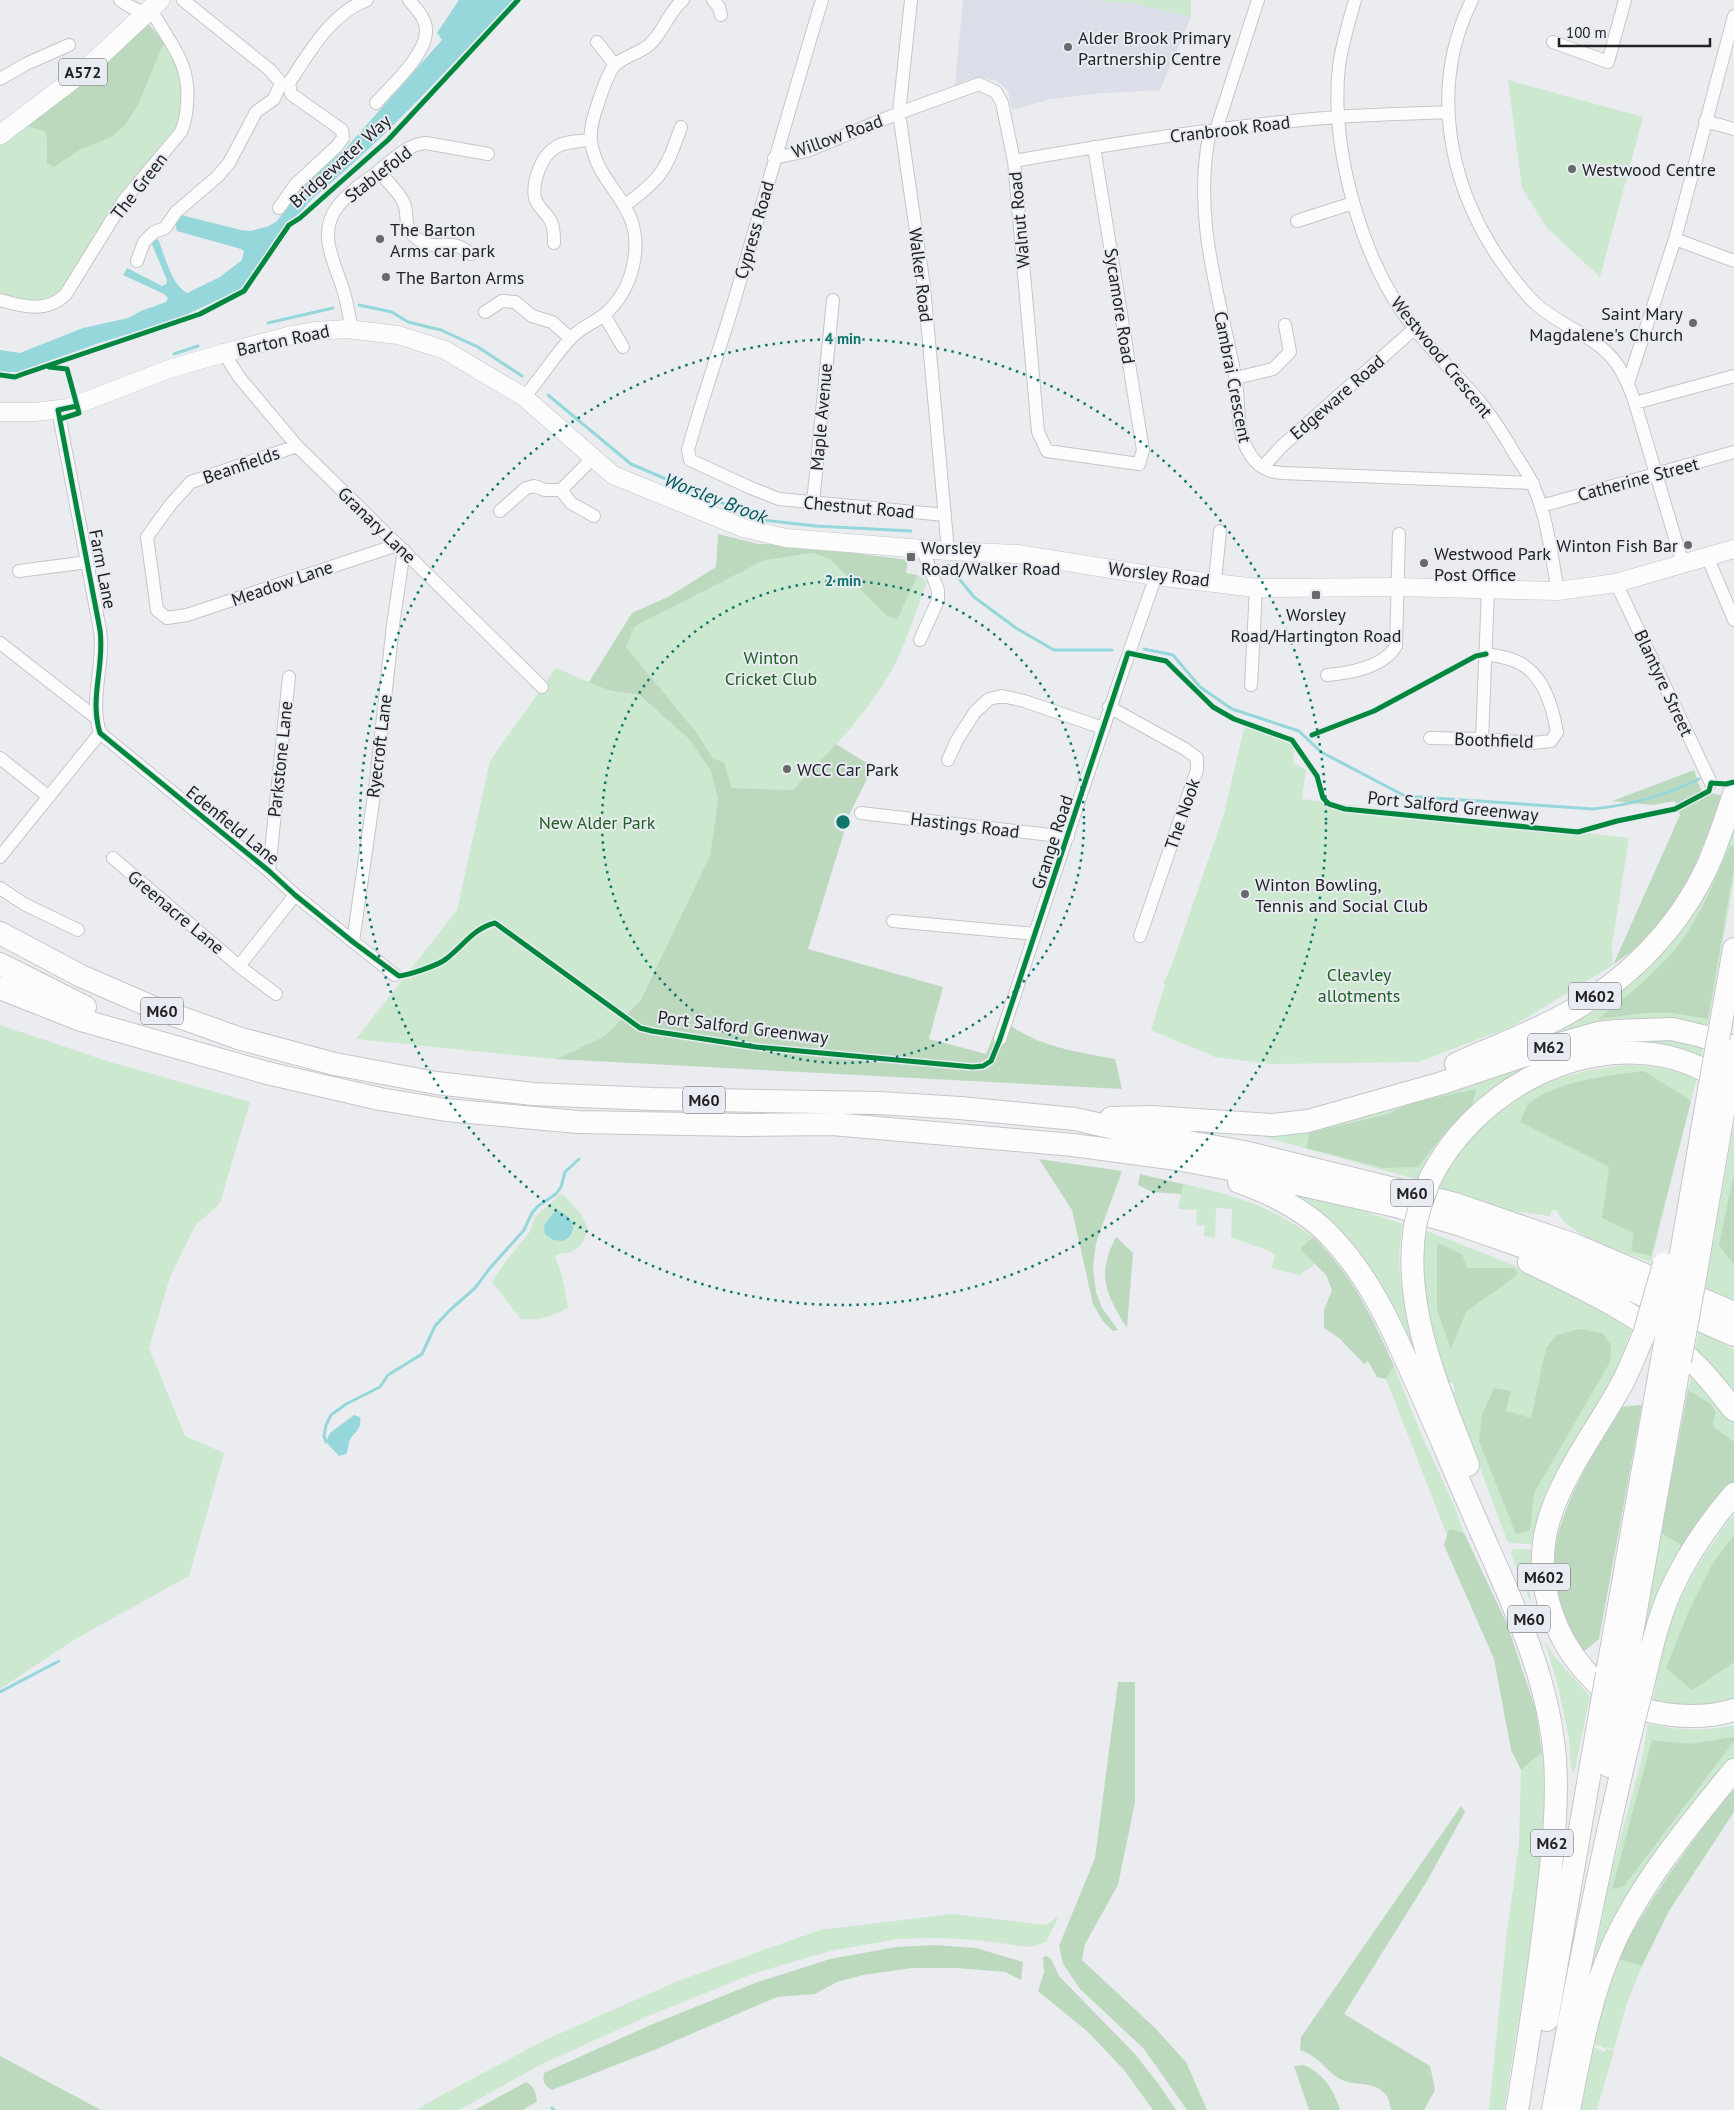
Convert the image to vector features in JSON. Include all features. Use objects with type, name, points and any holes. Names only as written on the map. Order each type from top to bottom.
[{"type":"highway","name":"M602","points":[[1369,1104],[1550,1023],[1590,1000],[1620,978],[1657,943],[1691,896],[1707,866],[1734,794]]},
{"type":"highway","name":"M60","points":[[0,934],[81,976],[157,1009],[201,1025],[280,1050],[394,1076],[475,1088],[541,1094],[653,1100],[879,1103],[960,1108],[1075,1119],[1244,1152],[1455,1204],[1575,1246],[1734,1313]]},
{"type":"highway","name":"M602","points":[[1546,2026],[1624,1684],[1672,1355],[1679,1271],[1704,1115],[1723,1091],[1721,1024],[1734,949]]},
{"type":"highway","name":"M60","points":[[0,964],[105,1016],[216,1058]]},
{"type":"highway","name":"M60","points":[[0,988],[82,1020],[267,1073],[380,1099],[446,1110],[512,1117],[597,1122],[742,1125],[832,1124],[1073,1145],[1177,1159],[1213,1166],[1396,1206],[1461,1224],[1567,1262],[1734,1335]]},
{"type":"highway","name":"M62","points":[[1369,1104],[1598,1033],[1634,1029],[1672,1029],[1702,1036],[1734,1048]]},
{"type":"highway","name":"M602","points":[[1734,1048],[1679,1271],[1644,1334],[1620,1388],[1563,1486],[1547,1525],[1543,1564],[1549,1611],[1561,1638],[1574,1660],[1608,1694],[1618,1700],[1649,1710],[1682,1716],[1711,1715],[1734,1710]]},
{"type":"highway","name":"M60","points":[[1546,2026],[1564,1829],[1564,1772],[1557,1704],[1538,1641],[1467,1462],[1424,1342],[1412,1276],[1411,1258],[1415,1226],[1430,1180],[1451,1145],[1480,1112],[1519,1084],[1566,1063],[1613,1054],[1663,1056],[1700,1068],[1723,1091]]},
{"type":"highway","name":"M60","points":[[1075,1119],[1152,1117],[1273,1125],[1308,1121],[1369,1104]]},
{"type":"highway","name":"M60","points":[[1111,1150],[1194,1167],[1257,1188],[1303,1213],[1330,1236],[1358,1270],[1392,1328],[1522,1628]]},
{"type":"highway","name":"M60","points":[[1396,1206],[1515,1256],[1605,1299],[1683,1354],[1710,1381],[1734,1410]]},
{"type":"highway","points":[[1618,1712],[1624,1684],[1652,1646],[1670,1591],[1702,1536],[1734,1494]]},
{"type":"highway","name":"M62","points":[[1517,2110],[1541,1959],[1555,1802],[1555,1761],[1550,1720],[1540,1681],[1522,1628]]},
{"type":"highway","name":"M602","points":[[1553,2110],[1576,1982],[1618,1712]]},
{"type":"highway","points":[[1569,2110],[1594,1997],[1614,1945],[1638,1900],[1669,1853],[1734,1770]]},
{"type":"highway","points":[[1531,2110],[1546,2026]]},
{"type":"main road","name":"A572","points":[[2,128],[84,71],[152,8]]},
{"type":"main road","name":"Barton Road","points":[[0,412],[58,410],[77,406],[169,370],[224,353],[307,332],[333,329],[352,330],[398,335],[445,350],[524,397],[594,459]]},
{"type":"main road","name":"Worsley Road","points":[[594,459],[613,475],[744,528],[786,538],[948,551],[1017,554],[1156,576],[1215,581],[1256,588],[1397,587],[1558,591],[1616,583],[1734,549]]},
{"type":"street","points":[[120,0],[129,6],[152,8]]},
{"type":"street","points":[[138,261],[144,242],[154,232],[165,228],[176,212],[218,176],[229,162],[256,112],[274,99],[281,83],[270,70],[183,0]]},
{"type":"street","points":[[279,208],[295,185],[337,146],[343,138],[342,130],[291,94],[289,83],[330,27],[353,2],[367,0]]},
{"type":"street","points":[[376,103],[413,61],[423,45],[426,30],[422,18],[409,0]]},
{"type":"street","points":[[524,397],[570,338],[583,326],[604,315],[625,290],[633,267],[637,239],[634,224],[625,205],[598,162],[591,140],[596,108],[615,65],[649,45],[662,31],[673,10],[684,0]]},
{"type":"street","points":[[714,0],[721,15]]},
{"type":"street","name":"Cypress Road","points":[[690,460],[688,450],[822,0]]},
{"type":"street","name":"Walker Road","points":[[911,0],[899,113],[924,287],[948,551]]},
{"type":"street","name":"Cambrai Crescent","points":[[1258,0],[1213,131],[1203,179],[1206,241],[1236,378],[1240,422],[1249,454],[1263,467]]},
{"type":"street","name":"Westwood Crescent","points":[[1355,0],[1339,66],[1338,117],[1345,170],[1353,203],[1388,290],[1414,329],[1490,416],[1532,483],[1541,506],[1558,591]]},
{"type":"street","points":[[1472,0],[1457,34],[1452,59],[1448,112],[1452,148],[1458,172],[1478,222],[1507,270],[1536,304],[1613,359],[1628,383],[1636,403],[1682,565]]},
{"type":"street","points":[[1553,42],[1608,62],[1625,0]]},
{"type":"street","name":"The Green","points":[[0,300],[42,307],[60,300],[66,294],[124,200],[181,132],[188,96],[185,69],[152,8]]},
{"type":"street","points":[[1628,383],[1675,239],[1734,16]]},
{"type":"street","points":[[598,42],[615,65]]},
{"type":"street","points":[[0,79],[26,64],[69,45]]},
{"type":"street","name":"Walnut Road","points":[[899,113],[979,84],[996,92],[1002,103],[1014,161],[1038,432],[1047,451]]},
{"type":"street","name":"Cranbrook Road","points":[[1014,161],[1094,147],[1213,131],[1338,117],[1448,112]]},
{"type":"street","name":"Willow Road","points":[[774,158],[807,151],[899,113]]},
{"type":"street","points":[[1705,121],[1734,129]]},
{"type":"street","points":[[625,205],[650,188],[661,175],[670,159],[681,127]]},
{"type":"street","points":[[554,243],[553,224],[548,215],[538,206],[535,197],[536,178],[542,163],[557,146],[591,140]]},
{"type":"street","name":"Stablefold","points":[[352,330],[345,296],[329,251],[327,231],[338,206],[378,171],[411,146],[418,143],[488,154]]},
{"type":"street","name":"Sycamore Road","points":[[1047,451],[1139,464],[1144,450],[1094,147]]},
{"type":"street","points":[[378,171],[403,201],[406,224],[415,237],[431,245],[445,243],[456,245],[471,254]]},
{"type":"street","points":[[1297,221],[1353,203]]},
{"type":"street","points":[[1675,239],[1734,260]]},
{"type":"street","name":"Maple Avenue","points":[[813,503],[833,300]]},
{"type":"street","points":[[485,312],[502,301],[515,302],[532,316],[552,322],[570,338]]},
{"type":"street","points":[[604,315],[623,347]]},
{"type":"street","points":[[1236,378],[1273,369],[1290,352],[1285,325]]},
{"type":"street","name":"Edgeware Road","points":[[1263,467],[1282,446],[1414,329]]},
{"type":"street","name":"Granary Lane","points":[[224,353],[239,377],[297,446],[542,687]]},
{"type":"street","points":[[1636,403],[1734,376]]},
{"type":"street","name":"Farm Lane","points":[[58,410],[88,562],[102,648],[95,695],[95,717],[100,733]]},
{"type":"street","name":"Beanfields","points":[[167,618],[157,610],[147,537],[171,504],[192,482],[297,446]]},
{"type":"street","name":"Catherine Street","points":[[1541,506],[1734,452]]},
{"type":"street","points":[[500,511],[526,488],[534,486],[545,490],[561,490],[594,459]]},
{"type":"street","name":"Chestnut Road","points":[[690,460],[779,499],[945,515]]},
{"type":"street","points":[[1263,467],[1272,472],[1282,473],[1532,483]]},
{"type":"street","points":[[561,490],[571,503],[594,516]]},
{"type":"street","points":[[1215,581],[1220,531]]},
{"type":"street","points":[[1327,676],[1380,662],[1396,646],[1399,534]]},
{"type":"street","name":"Meadow Lane","points":[[167,618],[187,615],[400,548]]},
{"type":"street","name":"Ryecroft Lane","points":[[353,942],[376,781],[400,548]]},
{"type":"street","points":[[920,640],[938,600],[938,590],[922,548]]},
{"type":"street","points":[[1707,556],[1734,620]]},
{"type":"street","points":[[19,571],[88,562]]},
{"type":"street","name":"Grange Road","points":[[1000,1039],[1068,837],[1109,707],[1156,576]]},
{"type":"street","name":"Blantyre Street","points":[[1616,583],[1711,783]]},
{"type":"street","points":[[1251,685],[1256,588]]},
{"type":"street","points":[[1482,739],[1488,590]]},
{"type":"street","points":[[0,642],[95,717]]},
{"type":"street","name":"Boothfield","points":[[1430,738],[1482,739],[1533,743],[1551,740],[1557,732],[1554,716],[1537,677],[1523,664],[1486,654]]},
{"type":"street","name":"Parkstone Lane","points":[[269,872],[289,677]]},
{"type":"street","points":[[948,760],[957,740],[975,712],[989,700],[1002,696],[1024,701],[1103,728]]},
{"type":"street","name":"The Nook","points":[[1109,707],[1185,749],[1197,758],[1197,770],[1140,936]]},
{"type":"street","points":[[0,856],[100,733]]},
{"type":"street","name":"Edenfield Lane","points":[[100,733],[269,872],[294,895],[395,975]]},
{"type":"street","points":[[0,758],[49,796]]},
{"type":"street","name":"Hastings Road","points":[[861,813],[1068,837]]},
{"type":"street","name":"Greenacre Lane","points":[[113,858],[239,966],[276,994]]},
{"type":"street","points":[[0,888],[24,904],[78,930]]},
{"type":"street","name":"Greenacre Lane","points":[[239,966],[294,895]]},
{"type":"street","points":[[892,921],[1035,934]]},
{"type":"shaded area","name":"Alder Brook Primary Partnership Centre","points":[[963,0],[1191,0],[1191,17],[1160,90],[1103,93],[1051,99],[1012,110],[1008,91],[997,81],[973,78],[955,85]]},
{"type":"green space","points":[[1090,0],[1191,0],[1191,17],[1131,3]]},
{"type":"green space","points":[[147,22],[164,42],[138,105],[126,124],[111,137],[80,150],[54,167],[47,163],[47,137],[44,131],[23,125]]},
{"type":"green space","points":[[159,35],[181,73],[183,97],[175,128],[120,194],[95,239],[60,292],[35,302],[0,293],[0,140]]},
{"type":"green space","points":[[1508,80],[1643,117],[1600,277],[1547,228],[1522,188]]},
{"type":"green space","points":[[718,534],[758,544],[786,544],[908,560],[906,573],[918,575],[897,620],[886,615],[830,559],[813,553],[765,560],[635,626],[626,647],[697,733],[713,759],[724,762],[732,788],[793,790],[836,744],[873,767],[850,813],[808,949],[943,987],[929,1039],[986,1054],[1000,1018],[1027,1035],[1054,1046],[1115,1059],[1122,1089],[556,1059],[605,1036],[641,999],[710,856],[718,801],[711,771],[688,738],[639,695],[607,690],[589,682],[632,613],[668,597],[716,567]]},
{"type":"green space","name":"Winton Cricket Club","points":[[813,553],[830,559],[897,620],[918,575],[927,582],[904,645],[885,682],[861,715],[821,761],[793,790],[732,788],[724,763],[713,759],[697,733],[626,647],[635,626],[765,560]]},
{"type":"green space","name":"New Alder Park","points":[[556,668],[607,690],[638,695],[688,738],[711,771],[718,801],[710,857],[641,998],[605,1036],[556,1059],[356,1039],[457,910],[490,761]]},
{"type":"green space","name":"Cleavley allotments","points":[[1245,724],[1272,736],[1291,741],[1294,747],[1293,763],[1306,770],[1302,799],[1629,838],[1612,945],[1613,965],[1513,1026],[1418,1062],[1270,1064],[1215,1057],[1151,1030],[1165,985],[1163,984],[1172,965],[1224,814]]},
{"type":"green space","points":[[1694,770],[1701,790],[1723,796],[1708,834],[1692,871],[1660,923],[1643,942],[1613,965],[1680,815],[1675,801],[1653,805],[1612,801]]},
{"type":"green space","points":[[1734,827],[1734,880],[1708,1025],[1669,1020],[1634,1020],[1616,1021],[1561,1032],[1561,1030],[1615,997],[1658,958]]},
{"type":"green space","points":[[1730,846],[1734,847],[1734,867],[1708,1019],[1673,1013],[1645,1013],[1598,1019],[1669,957],[1687,933],[1699,912]]},
{"type":"green space","points":[[0,1025],[107,1061],[250,1102],[220,1203],[195,1226],[170,1277],[149,1348],[185,1436],[224,1453],[189,1576],[77,1638],[0,1689]]},
{"type":"green space","points":[[1670,1039],[1704,1044],[1701,1058],[1624,1040]]},
{"type":"green space","points":[[1548,1060],[1419,1180],[1254,1134],[1491,1077]]},
{"type":"green space","points":[[1628,1065],[1662,1068],[1697,1077],[1651,1262],[1583,1235],[1562,1219],[1557,1210],[1552,1210],[1550,1216],[1512,1211],[1439,1188],[1455,1160],[1473,1136],[1493,1116],[1515,1100],[1540,1086],[1567,1076],[1596,1069]]},
{"type":"green space","points":[[1644,1071],[1691,1101],[1651,1256],[1631,1251],[1634,1233],[1602,1218],[1609,1167],[1520,1122],[1526,1108],[1535,1099],[1548,1092],[1580,1081]]},
{"type":"green space","points":[[1476,1089],[1472,1106],[1442,1136],[1418,1167],[1383,1168],[1307,1148],[1309,1133],[1388,1114],[1408,1104]]},
{"type":"green space","points":[[1734,1124],[1734,1302],[1705,1289]]},
{"type":"green space","points":[[1039,1159],[1122,1171],[1096,1243],[1093,1268],[1096,1292],[1102,1308],[1118,1330],[1113,1331],[1102,1320],[1093,1304],[1072,1210]]},
{"type":"green space","points":[[1734,1173],[1734,1265],[1719,1245]]},
{"type":"green space","points":[[1140,1174],[1183,1184],[1181,1194],[1152,1192],[1138,1185]]},
{"type":"green space","points":[[1183,1184],[1235,1197],[1283,1217],[1313,1237],[1300,1249],[1315,1264],[1299,1275],[1271,1268],[1275,1256],[1272,1252],[1231,1237],[1232,1209],[1216,1208],[1215,1238],[1204,1236],[1205,1226],[1196,1225],[1197,1210],[1178,1209]]},
{"type":"green space","points":[[1262,1185],[1357,1209],[1403,1224],[1399,1265],[1401,1286],[1409,1326],[1428,1385],[1394,1314]]},
{"type":"green space","points":[[562,1193],[581,1214],[588,1229],[578,1248],[555,1257],[562,1275],[568,1308],[546,1317],[521,1319],[492,1282],[505,1262],[529,1233],[535,1217]]},
{"type":"green space","points":[[1424,1230],[1521,1268],[1633,1327],[1609,1386],[1551,1482],[1542,1502],[1531,1544],[1508,1543],[1452,1393],[1455,1391],[1452,1382],[1448,1383],[1433,1339],[1422,1293]]},
{"type":"green space","points":[[1116,1237],[1133,1253],[1127,1328],[1109,1295],[1106,1284],[1106,1263]]},
{"type":"green space","points":[[1313,1237],[1340,1267],[1369,1313],[1394,1366],[1386,1379],[1377,1377],[1368,1361],[1364,1364],[1339,1338],[1324,1328],[1324,1310],[1332,1290],[1326,1275],[1300,1249]]},
{"type":"green space","points":[[1437,1243],[1462,1254],[1467,1268],[1515,1268],[1517,1275],[1466,1312],[1451,1349],[1437,1310]]},
{"type":"green space","points":[[1580,1329],[1602,1333],[1611,1345],[1610,1362],[1534,1493],[1530,1530],[1516,1534],[1479,1441],[1482,1415],[1494,1388],[1511,1391],[1506,1411],[1531,1418],[1546,1348],[1557,1335]]},
{"type":"green space","points":[[1699,1330],[1734,1350],[1734,1393],[1695,1350]]},
{"type":"green space","points":[[1394,1366],[1422,1436],[1454,1505],[1464,1533],[1449,1529],[1447,1535],[1386,1379]]},
{"type":"green space","points":[[1692,1372],[1734,1422],[1734,1442],[1713,1426],[1716,1412],[1710,1403],[1688,1390]]},
{"type":"green space","points":[[1688,1390],[1710,1403],[1716,1412],[1713,1426],[1734,1442],[1734,1482],[1721,1492],[1684,1547],[1661,1533]]},
{"type":"green space","points":[[1642,1405],[1599,1639],[1581,1654],[1560,1613],[1554,1586],[1554,1559],[1559,1532],[1568,1505],[1580,1479],[1621,1407]]},
{"type":"green space","points":[[1734,1482],[1734,1487],[1634,1687],[1661,1533],[1684,1547],[1721,1492]]},
{"type":"green space","points":[[1734,1514],[1734,1706],[1652,1704],[1670,1625],[1684,1591],[1702,1559]]},
{"type":"green space","points":[[1449,1529],[1464,1533],[1507,1624],[1536,1711],[1542,1752],[1521,1770],[1511,1750],[1494,1659],[1444,1545]]},
{"type":"green space","points":[[1734,1535],[1734,1662],[1692,1690],[1666,1668],[1688,1613],[1713,1563]]},
{"type":"green space","points":[[1513,1549],[1530,1549],[1533,1552],[1532,1583],[1529,1584],[1531,1603],[1511,1554]]},
{"type":"green space","points":[[1545,1642],[1555,1657],[1590,1696],[1574,1774],[1571,1768],[1569,1737],[1558,1687]]},
{"type":"green space","points":[[1118,1682],[1135,1682],[1135,1802],[1118,1885],[1085,1944],[1082,1960],[1155,2028],[1186,2062],[1207,2110],[1187,2110],[1144,2049],[1080,1989],[1063,1964],[1059,1946],[1095,1858]]},
{"type":"green space","points":[[1648,1724],[1669,1728],[1691,1729],[1712,1729],[1734,1725],[1734,1757],[1706,1791],[1588,1991],[1610,1877],[1642,1758]]},
{"type":"green space","points":[[1734,1737],[1734,1741],[1624,1886],[1612,1889],[1652,1740],[1690,1744]]},
{"type":"green space","points":[[1542,1752],[1544,1800],[1542,1833],[1535,1910],[1527,1967],[1504,2110],[1489,2110],[1507,1932],[1519,1844],[1521,1770]]},
{"type":"green space","points":[[1734,1788],[1734,1812],[1669,1911],[1642,1966],[1618,1959],[1658,1892]]},
{"type":"green space","points":[[1461,1806],[1465,1812],[1427,1881],[1344,2014],[1430,2066],[1435,2090],[1424,2110],[1391,2110],[1388,2098],[1382,2091],[1371,2086],[1342,2080],[1319,2061],[1300,2050],[1301,2037]]},
{"type":"green space","points":[[952,1914],[1046,1925],[1059,1916],[1046,1942],[1030,1947],[977,1940],[897,1939],[830,1951],[755,1973],[648,2016],[540,2065],[459,2110],[417,2110],[543,2041],[678,1981],[820,1930]]},
{"type":"green space","points":[[936,1945],[976,1948],[1023,1962],[1021,1980],[1005,1972],[957,1968],[912,1968],[863,1975],[837,1982],[815,1994],[777,1997],[654,2050],[552,2090],[544,2081],[544,2073],[648,2026],[755,1983],[830,1959],[896,1947]]},
{"type":"green space","points":[[1047,1956],[1051,1959],[1059,1976],[1135,2054],[1176,2110],[1153,2110],[1124,2070],[1088,2032],[1038,1991],[1044,1972],[1043,1957]]},
{"type":"green space","points":[[1618,1959],[1642,1966],[1627,2003],[1614,2049],[1605,2047],[1604,2049],[1602,2046],[1592,2044]]},
{"type":"green space","points":[[1593,2047],[1605,2052],[1606,2049],[1614,2050],[1597,2110],[1578,2110]]},
{"type":"green space","points":[[0,2056],[101,2110],[0,2110]]},
{"type":"green space","points":[[1304,2065],[1317,2073],[1327,2083],[1335,2096],[1340,2110],[1309,2110],[1294,2066]]},
{"type":"green space","points":[[526,2082],[533,2088],[537,2102],[522,2110],[475,2110]]},
{"type":"water","points":[[459,0],[513,0],[395,124],[289,221],[241,289],[175,320],[99,343],[18,372],[0,372],[0,350],[20,353],[83,328],[128,318],[166,302],[168,298],[164,294],[123,275],[127,268],[162,286],[166,284],[167,280],[151,242],[158,239],[173,276],[181,289],[187,293],[220,277],[242,260],[244,251],[241,249],[177,231],[175,223],[177,214],[251,231],[269,226],[277,221],[300,189],[347,147],[442,40],[437,33]]},
{"type":"water","points":[[556,1210],[567,1216],[572,1224],[572,1232],[564,1241],[553,1240],[545,1234],[544,1225]]},
{"type":"water","points":[[354,1415],[360,1417],[360,1425],[350,1439],[346,1454],[339,1456],[326,1442],[330,1433]]},
{"type":"waterway","name":"Worsley Brook","points":[[359,305],[392,312],[408,322],[441,330],[478,347],[522,376]]},
{"type":"waterway","name":"Worsley Brook","points":[[268,323],[333,308]]},
{"type":"waterway","points":[[174,354],[198,346]]},
{"type":"waterway","name":"Worsley Brook","points":[[548,395],[631,464],[762,520],[816,526],[911,531]]},
{"type":"waterway","name":"Worsley Brook","points":[[948,565],[974,597],[1016,628],[1054,650],[1112,650]]},
{"type":"waterway","name":"Worsley Brook","points":[[1144,649],[1173,655],[1200,687],[1232,709],[1299,731],[1321,752],[1405,796],[1593,809],[1648,799],[1699,779]]},
{"type":"waterway","points":[[326,1442],[324,1436],[326,1425],[331,1415],[346,1404],[380,1387],[388,1375],[422,1354],[435,1326],[475,1288],[524,1230],[532,1213],[538,1206],[556,1194],[561,1187],[565,1172],[579,1159]]},
{"type":"waterway","points":[[0,1692],[59,1661]]},
{"type":"cycle path","name":"Bridgewater Way","points":[[0,375],[15,377],[200,314],[244,291],[289,225],[300,218],[388,140],[518,0]]},
{"type":"cycle path","points":[[49,367],[67,369],[79,413],[60,419]]},
{"type":"cycle path","name":"Port Salford Greenway","points":[[77,406],[58,410],[100,630],[101,656],[96,694],[97,720],[100,733],[269,871],[295,895],[399,976],[410,974],[442,961],[475,933],[495,923],[640,1028],[756,1047],[973,1067],[983,1066],[991,1061],[1000,1039],[1128,653],[1166,661],[1213,707],[1234,719],[1292,740],[1317,776],[1323,798],[1329,804],[1345,809],[1578,832],[1617,821],[1675,809],[1709,791],[1711,783],[1726,784],[1734,782]]},
{"type":"cycle path","points":[[1312,735],[1374,711],[1476,656],[1486,654]]},
{"type":"place","name":"Alder Brook Primary Partnership Centre","points":[[1068,47]]},
{"type":"place","name":"Westwood Centre","points":[[1572,169]]},
{"type":"place","name":"The Barton Arms car park","points":[[380,239]]},
{"type":"place","name":"The Barton Arms","points":[[386,277]]},
{"type":"place","name":"Saint Mary Magdalene's Church","points":[[1693,323]]},
{"type":"place","name":"Winton Fish Bar","points":[[1688,545]]},
{"type":"place","name":"Worsley Road/Walker Road","points":[[911,557]]},
{"type":"place","name":"Westwood Park Post Office","points":[[1424,563]]},
{"type":"place","name":"Worsley Road/Hartington Road","points":[[1316,595]]},
{"type":"place","name":"WCC Car Park","points":[[787,769]]},
{"type":"place","name":"Winton Bowling, Tennis and Social Club","points":[[1245,894]]}]
